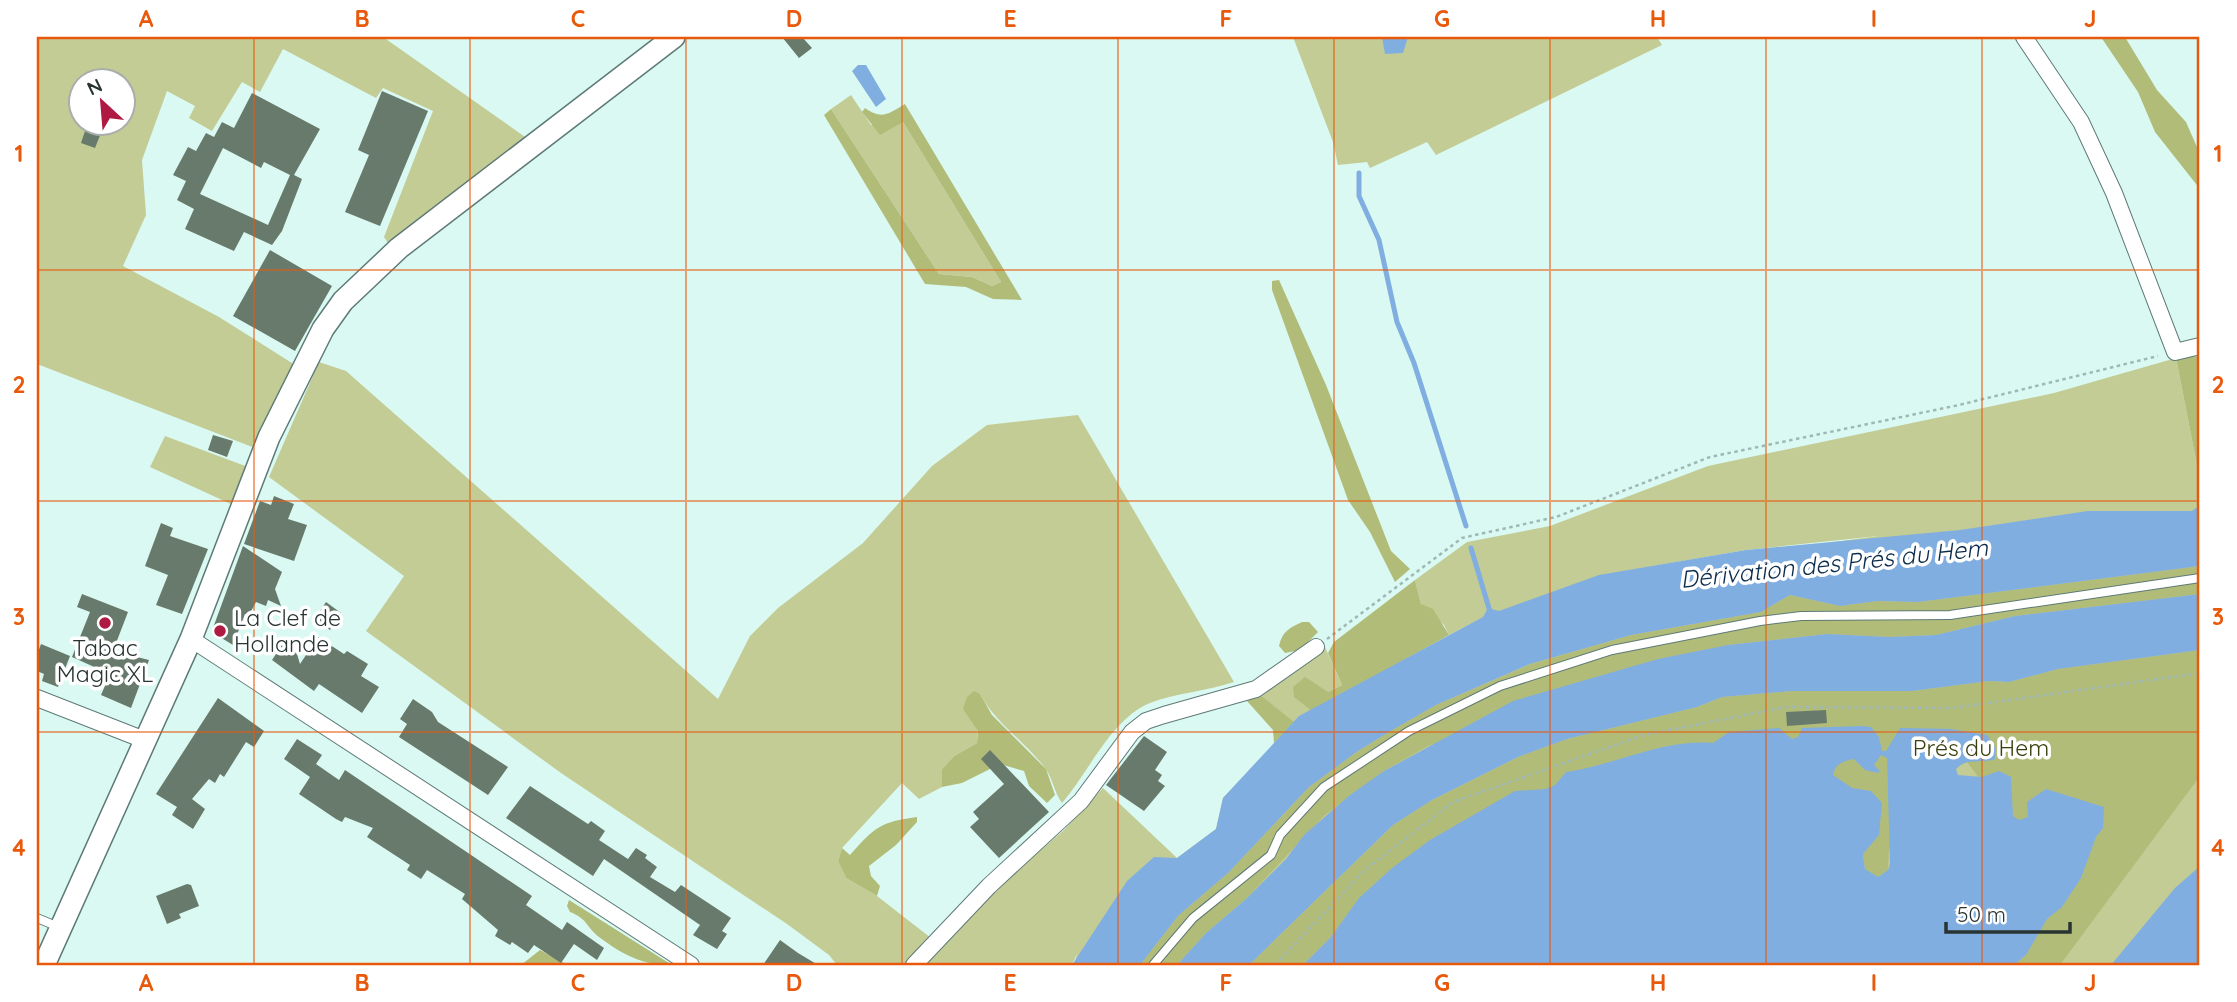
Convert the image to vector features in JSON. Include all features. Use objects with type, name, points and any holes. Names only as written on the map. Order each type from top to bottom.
[{"type":"street","points":[[44,965],[191,639],[276,421],[323,329],[343,301],[399,247],[674,37]]},
{"type":"street","points":[[2024,37],[2081,122],[2114,193],[2175,352],[2200,346]]},
{"type":"street","points":[[191,639],[691,965]]},
{"type":"street","points":[[914,965],[989,886],[1081,801],[1132,732],[1146,721],[1256,689],[1316,647]]},
{"type":"street","points":[[37,698],[147,741]]},
{"type":"lane","points":[[1153,965],[1193,918],[1271,855],[1280,835],[1324,787],[1409,731],[1500,686],[1612,650],[1760,621],[1801,616],[1950,615],[2200,578]]},
{"type":"lane","points":[[37,918],[61,928]]},
{"type":"path","points":[[1316,647],[1462,538],[1556,517],[1710,457],[1959,405],[2175,352]]},
{"type":"path","points":[[1275,965],[1364,871],[1454,802],[1644,734],[1786,707],[1953,708],[2200,673]]},
{"type":"green space","points":[[37,37],[383,37],[528,139],[388,243],[384,237],[433,111],[383,88],[376,98],[283,49],[260,92],[242,82],[212,131],[189,118],[195,106],[167,91],[142,160],[146,215],[123,266],[219,317],[295,365],[255,448],[37,364]]},
{"type":"green space","points":[[1293,37],[1657,37],[1662,45],[1436,155],[1427,142],[1370,168],[1367,162],[1338,165],[1333,142]]},
{"type":"green space","points":[[2101,37],[2125,37],[2157,90],[2186,122],[2200,154],[2200,189],[2155,132],[2138,92]]},
{"type":"green space","points":[[851,95],[871,125],[903,122],[1001,282],[992,286],[972,277],[939,274],[831,109]]},
{"type":"green space","points":[[905,104],[1022,300],[993,299],[966,287],[925,284],[824,115],[831,109],[939,274],[972,277],[992,286],[1001,282],[903,122],[880,135],[862,112],[865,108],[881,115]]},
{"type":"green space","points":[[1279,280],[1326,385],[1391,551],[1410,569],[1395,582],[1370,532],[1348,500],[1272,290],[1272,281]]},
{"type":"green space","points":[[2200,356],[2200,481],[2176,358]]},
{"type":"green space","name":"Prés du Hem","points":[[2176,358],[2200,481],[2200,505],[2193,511],[2088,511],[2200,520],[2200,965],[1074,965],[1077,954],[1072,965],[922,965],[994,890],[1064,830],[1103,788],[1177,858],[1216,829],[1223,798],[1294,723],[1258,693],[1325,647],[1342,685],[1328,692],[1311,710],[1483,617],[1449,635],[1444,625],[1421,604],[1415,580],[1467,542],[1550,526],[1708,466],[2054,393]],"holes":[[[1878,536],[1648,567],[1746,550]]]},
{"type":"green space","points":[[319,362],[346,371],[718,699],[750,636],[778,608],[863,543],[932,466],[987,425],[1078,415],[1234,682],[1160,700],[1136,711],[1112,733],[1062,803],[1045,768],[994,714],[980,694],[977,743],[954,756],[942,769],[942,787],[919,799],[902,783],[842,848],[838,861],[846,878],[877,896],[931,938],[903,965],[837,965],[829,955],[787,924],[561,773],[366,631],[404,576],[269,477]]},
{"type":"green space","points":[[165,436],[248,467],[233,505],[150,467]]},
{"type":"green space","points":[[2200,566],[2200,594],[2015,616],[1936,635],[1890,637],[1827,634],[1728,645],[1428,746],[1384,771],[1324,816],[1246,899],[1206,933],[1177,965],[1140,965],[1178,916],[1228,873],[1309,787],[1358,751],[1436,705],[1531,664],[1631,635],[1761,612],[1790,595],[1840,606],[1878,601],[1918,602]]},
{"type":"green space","points":[[1415,580],[1421,604],[1433,609],[1449,635],[1312,711],[1294,697],[1293,687],[1305,677],[1328,692],[1342,685],[1328,653],[1334,642]]},
{"type":"green space","points":[[1302,622],[1309,622],[1318,632],[1300,650],[1285,653],[1279,646],[1282,637]]},
{"type":"green space","points":[[2200,650],[2200,776],[2060,965],[2014,965],[2026,955],[1993,797],[1959,751],[1889,850],[1888,870],[1878,877],[1865,870],[1863,854],[1872,841],[1331,937],[1303,965],[1249,965],[1393,825],[1432,800],[1518,757],[1567,739],[1697,707],[1722,697],[1791,691],[1912,691],[1989,681],[2009,682],[2058,669]]},
{"type":"green space","points":[[974,691],[980,694],[992,715],[1046,769],[1055,795],[1047,803],[1029,786],[1024,771],[1000,764],[962,783],[942,787],[942,769],[954,756],[977,743],[978,731],[963,709],[967,697]]},
{"type":"green space","points":[[1258,693],[1294,722],[1274,743],[1273,730],[1247,701]]},
{"type":"green space","points":[[917,817],[917,822],[896,845],[869,866],[871,876],[880,886],[877,896],[846,878],[838,861],[842,848],[850,855],[879,827]]},
{"type":"green space","points":[[569,900],[672,965],[642,961],[616,949],[595,933],[584,920],[570,912],[567,906]]},
{"type":"green space","points":[[540,950],[568,965],[521,965]]},
{"type":"water","points":[[1382,37],[1408,37],[1403,53],[1385,54]]},
{"type":"water","points":[[858,65],[866,65],[886,99],[876,107],[852,71]]},
{"type":"water","name":"Dérivation des Prés du Hem","points":[[2200,505],[2200,566],[1918,602],[1878,601],[1840,606],[1790,595],[1761,612],[1631,635],[1530,664],[1436,705],[1358,751],[1309,787],[1228,873],[1178,916],[1140,965],[1072,965],[1127,881],[1154,857],[1177,858],[1216,829],[1223,798],[1299,716],[1483,617],[1488,608],[1499,611],[1599,575],[1746,550],[1960,530],[2088,511],[2192,511]]},
{"type":"water","points":[[2200,594],[2200,650],[2058,669],[2009,682],[1989,681],[1912,691],[1791,691],[1722,697],[1697,707],[1567,739],[1518,757],[1432,800],[1393,825],[1249,965],[1177,965],[1206,933],[1246,899],[1286,859],[1304,835],[1350,795],[1384,771],[1513,701],[1658,659],[1728,645],[1827,634],[1890,637],[1936,635],[2015,616]]},
{"type":"water","points":[[1871,727],[1879,737],[1882,751],[1886,751],[1900,728],[1951,729],[1987,735],[1995,747],[1995,759],[1960,765],[1956,769],[1958,775],[1982,777],[1999,771],[2011,777],[2013,816],[2019,820],[2028,817],[2027,802],[2046,789],[2104,807],[2103,828],[2096,837],[2081,878],[2062,907],[2047,919],[2026,955],[2014,965],[1303,965],[1331,937],[1359,898],[1392,868],[1430,840],[1515,791],[1546,789],[1555,785],[1566,772],[1657,749],[1713,743],[1729,732],[1779,728],[1792,739],[1798,737],[1802,728]],"holes":[[[1881,755],[1887,758],[1890,864],[1888,870],[1878,877],[1865,869],[1863,854],[1879,835],[1882,803],[1871,791],[1852,788],[1833,775],[1840,764],[1854,759],[1865,770],[1878,773],[1880,771],[1874,765]]]},
{"type":"water","points":[[2200,866],[2200,965],[2111,965],[2175,888]]},
{"type":"building","points":[[782,37],[802,37],[812,48],[799,58]]},
{"type":"building","points":[[382,91],[428,111],[380,226],[345,212],[369,155],[358,150]]},
{"type":"building","points":[[252,93],[320,129],[294,175],[302,179],[282,231],[272,245],[244,232],[234,251],[185,229],[194,209],[177,200],[186,181],[173,175],[188,147],[196,151],[206,133],[214,137],[222,122],[234,128]],"holes":[[[223,148],[261,168],[264,162],[290,175],[268,225],[200,194]]]},
{"type":"building","points":[[83,136],[100,136],[95,148],[81,143]]},
{"type":"building","points":[[270,250],[332,286],[295,351],[233,316]]},
{"type":"building","points":[[213,435],[233,441],[227,457],[208,450]]},
{"type":"building","points":[[274,496],[294,504],[288,519],[307,525],[294,561],[244,544],[260,501],[271,505]]},
{"type":"building","points":[[161,523],[173,528],[170,536],[208,549],[182,614],[156,605],[168,575],[145,566]]},
{"type":"building","points":[[243,546],[282,572],[275,589],[281,606],[268,600],[266,606],[256,602],[249,615],[245,614],[233,645],[215,634],[213,628]]},
{"type":"building","points":[[82,594],[128,612],[113,651],[149,660],[131,708],[101,695],[110,674],[72,657],[90,612],[77,607]]},
{"type":"building","points":[[326,602],[341,613],[330,630],[315,619]]},
{"type":"building","points":[[318,637],[344,654],[347,651],[368,664],[361,676],[379,687],[362,713],[319,684],[314,691],[272,660],[286,639],[294,644],[300,664]]},
{"type":"building","points":[[41,644],[70,656],[58,687],[42,681],[44,674],[37,671],[37,655]]},
{"type":"building","points":[[218,698],[264,731],[254,747],[246,742],[224,777],[220,774],[215,783],[209,779],[192,799],[205,809],[193,829],[172,815],[177,807],[156,794]]},
{"type":"building","points":[[413,699],[432,712],[438,722],[508,767],[488,795],[399,737],[407,724],[400,719]]},
{"type":"building","points":[[1826,710],[1827,723],[1787,726],[1786,712]]},
{"type":"building","points":[[1144,736],[1167,752],[1155,770],[1162,775],[1158,781],[1165,786],[1144,811],[1106,785]]},
{"type":"building","points":[[297,739],[322,755],[316,764],[339,780],[345,770],[532,896],[526,905],[562,930],[567,922],[604,948],[597,960],[574,944],[561,963],[534,945],[528,953],[512,942],[510,945],[495,936],[498,930],[462,899],[465,894],[427,870],[421,879],[407,870],[410,865],[367,837],[373,828],[345,817],[342,822],[299,794],[310,777],[284,759]]},
{"type":"building","points":[[990,750],[1049,812],[999,858],[970,827],[979,819],[973,812],[1004,784],[981,759]]},
{"type":"building","points":[[530,786],[588,824],[591,821],[605,831],[599,840],[628,859],[636,848],[647,855],[645,858],[657,867],[650,877],[675,892],[681,885],[731,918],[722,931],[727,934],[717,949],[693,935],[700,925],[604,859],[593,876],[506,818]]},
{"type":"building","points":[[187,884],[191,885],[199,906],[179,914],[181,918],[167,924],[156,896]]},
{"type":"building","points":[[780,940],[798,953],[818,965],[763,965]]},
{"type":"waterway","points":[[1359,173],[1359,196],[1379,240],[1397,322],[1414,363],[1466,526]]},
{"type":"waterway","points":[[1471,548],[1491,615]]},
{"type":"place","name":"Tabac Magic XL","points":[[105,623]]},
{"type":"place","name":"La Clef de Hollande","points":[[220,631]]}]
